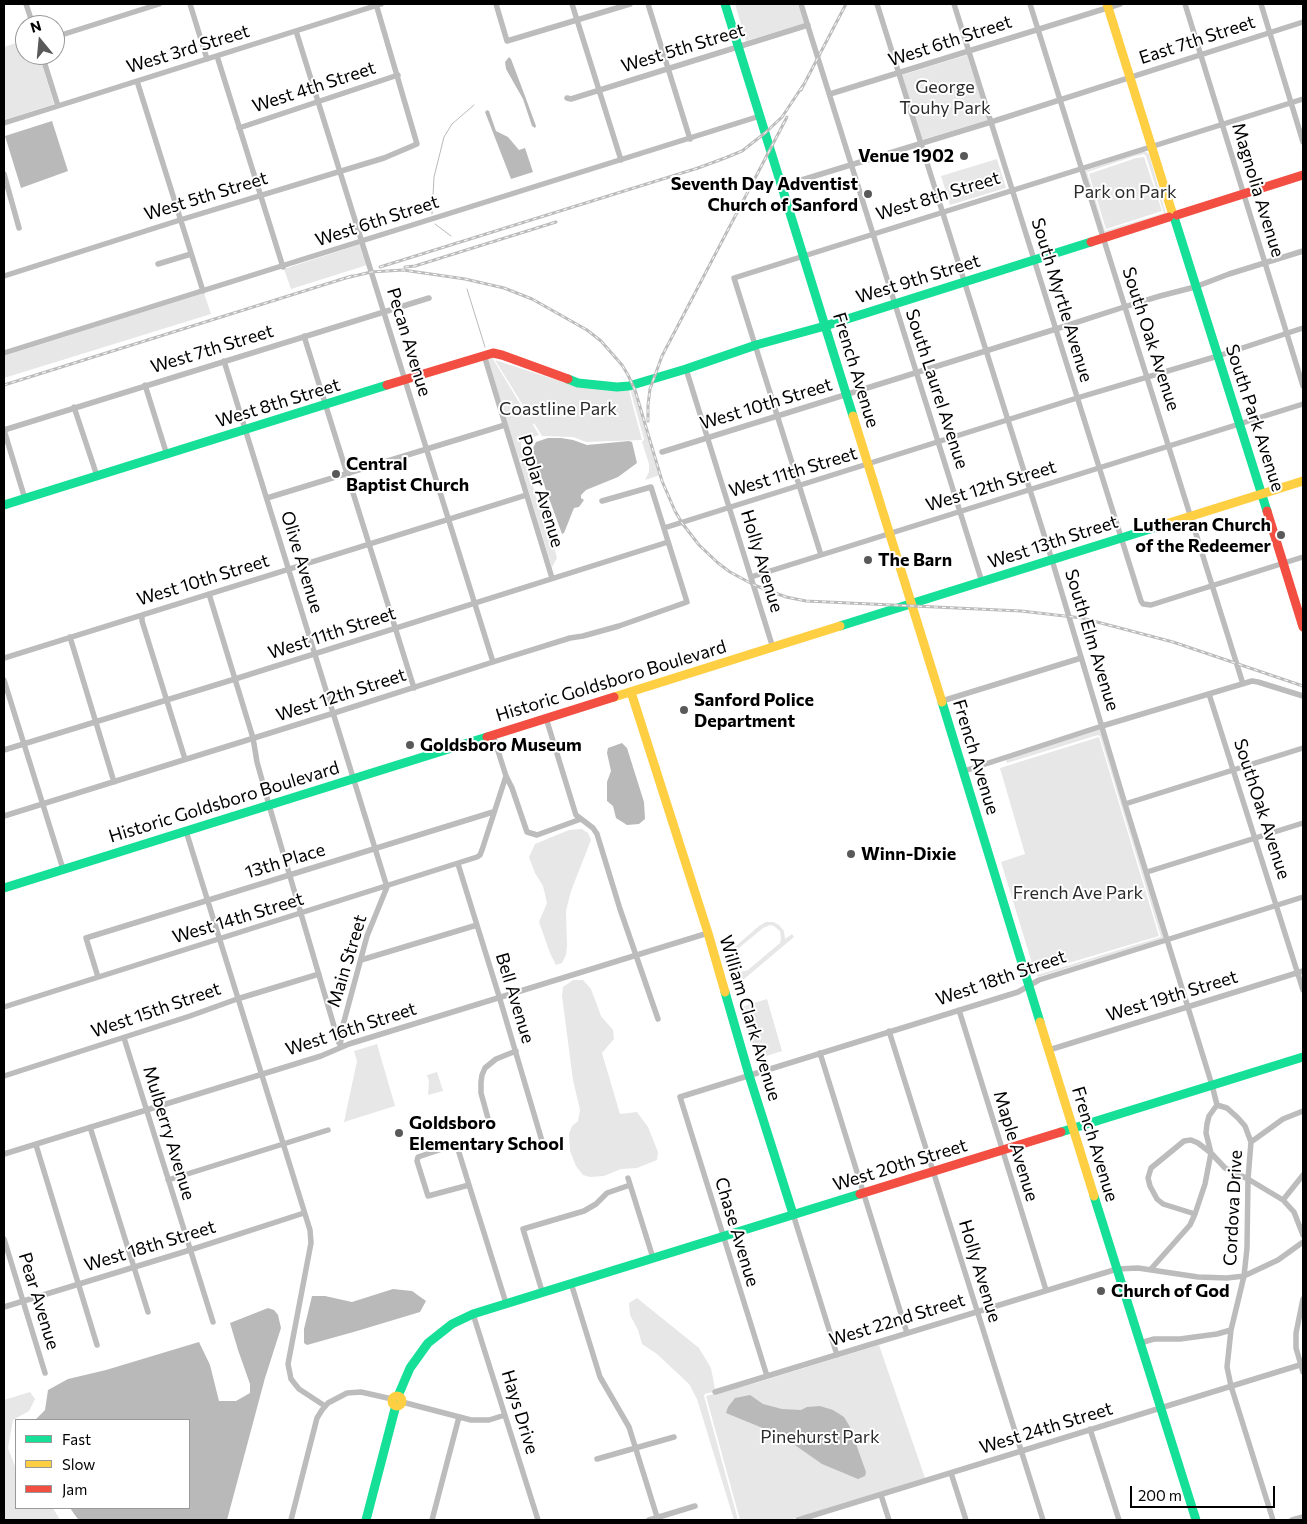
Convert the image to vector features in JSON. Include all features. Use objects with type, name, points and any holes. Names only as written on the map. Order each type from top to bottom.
[{"type":"street","points":[[65,34],[159,4]]},
{"type":"street","points":[[190,4],[207,59]]},
{"type":"street","points":[[378,4],[398,75]]},
{"type":"street","name":"West 3rd Street","points":[[4,123],[378,4]]},
{"type":"street","points":[[496,4],[507,41],[630,4]]},
{"type":"street","points":[[572,4],[620,160]]},
{"type":"street","points":[[648,4],[690,139]]},
{"type":"street","name":"French Avenue","points":[[725,4],[1196,1520]]},
{"type":"street","name":"South Laurel Avenue","points":[[801,4],[982,582]]},
{"type":"street","name":"South Elm Avenue","points":[[877,4],[1052,560],[1217,1105]]},
{"type":"street","name":"South Myrtle Avenue","points":[[954,4],[1139,597],[1143,604],[1150,605],[1213,586]]},
{"type":"street","name":"South Oak Avenue","points":[[1030,4],[1243,684]]},
{"type":"street","name":"West 6th Street","points":[[830,94],[969,52],[1107,6],[1120,4]]},
{"type":"street","name":"Magnolia Avenue","points":[[1185,4],[1303,386]]},
{"type":"street","points":[[1261,4],[1303,142]]},
{"type":"street","name":"South Park Avenue","points":[[1107,6],[1303,627]]},
{"type":"street","name":"East 7th Street","points":[[1129,77],[1303,22]]},
{"type":"street","name":"West 5th Street","points":[[568,98],[600,90],[808,25]]},
{"type":"street","name":"Pecan Avenue","points":[[296,31],[474,604],[494,662]]},
{"type":"street","points":[[216,56],[283,266]]},
{"type":"street","points":[[45,65],[58,106]]},
{"type":"street","name":"West 5th Street","points":[[4,276],[384,158],[417,144],[398,75]]},
{"type":"street","name":"West 4th Street","points":[[239,128],[398,75]]},
{"type":"street","points":[[782,186],[991,122],[1129,77]]},
{"type":"street","points":[[137,81],[203,291]]},
{"type":"street","name":"West 8th Street","points":[[756,345],[734,278],[1303,99]]},
{"type":"street","name":"West 6th Street","points":[[4,353],[760,116]]},
{"type":"street","points":[[4,174],[19,228]]},
{"type":"street","name":"West 9th Street","points":[[560,377],[578,383],[618,387],[629,386],[756,345],[825,326],[1034,261],[1303,175]]},
{"type":"street","name":"West 10th Street","points":[[662,452],[1124,307],[1195,288],[1229,274],[1303,251]]},
{"type":"street","points":[[158,264],[191,254]]},
{"type":"street","name":"West 7th Street","points":[[4,430],[429,298]]},
{"type":"street","name":"West 11th Street","points":[[664,528],[1303,328]]},
{"type":"street","points":[[304,336],[414,688]]},
{"type":"street","points":[[756,345],[821,555]]},
{"type":"street","name":"West 8th Street","points":[[4,506],[484,355],[493,353],[502,355],[560,377]]},
{"type":"street","name":"Poplar Avenue","points":[[484,355],[552,578]]},
{"type":"street","name":"Olive Avenue","points":[[224,361],[387,887]]},
{"type":"street","name":"Holly Avenue","points":[[686,369],[773,648]]},
{"type":"street","points":[[144,385],[167,455]]},
{"type":"street","name":"West 12th Street","points":[[751,578],[1303,404]]},
{"type":"street","points":[[74,407],[97,476]]},
{"type":"street","points":[[267,498],[505,425]]},
{"type":"street","points":[[4,430],[26,499]]},
{"type":"street","name":"West 13th Street","points":[[912,604],[1303,481]]},
{"type":"street","points":[[602,501],[651,487],[668,542]]},
{"type":"street","name":"West 10th Street","points":[[4,658],[526,495]]},
{"type":"street","name":"West 11th Street","points":[[4,750],[668,542]]},
{"type":"street","name":"West 12th Street","points":[[4,816],[570,638],[619,626],[687,602],[668,542]]},
{"type":"street","points":[[1213,586],[1303,557]]},
{"type":"street","points":[[210,594],[253,738],[257,762],[269,805],[340,1046]]},
{"type":"street","name":"Historic Goldsboro Boulevard","points":[[4,888],[912,604]]},
{"type":"street","points":[[142,615],[142,621],[185,759]]},
{"type":"street","points":[[70,637],[114,782]]},
{"type":"street","points":[[942,701],[1082,658]]},
{"type":"street","points":[[4,680],[63,869]]},
{"type":"street","points":[[964,771],[1102,726],[1252,681],[1303,696]]},
{"type":"street","name":"William Clark Avenue","points":[[631,692],[708,933],[749,1075],[837,1355]]},
{"type":"street","name":"SouthOak Avenue","points":[[1209,694],[1276,905],[1301,972],[1303,990]]},
{"type":"street","points":[[546,718],[575,812],[597,834],[620,909],[658,1019]]},
{"type":"street","points":[[493,735],[525,828],[530,834],[537,835],[581,819]]},
{"type":"street","points":[[1125,804],[1303,748]]},
{"type":"street","points":[[493,812],[506,776]]},
{"type":"street","name":"13th Place","points":[[98,977],[86,938],[493,812]]},
{"type":"street","name":"West 14th Street","points":[[4,1007],[477,857],[480,855],[493,812]]},
{"type":"street","points":[[1147,872],[1303,823]]},
{"type":"street","points":[[186,831],[310,1230],[311,1243],[288,1364],[292,1379],[298,1389],[325,1406]]},
{"type":"street","name":"Bell Avenue","points":[[458,864],[542,1141]]},
{"type":"street","name":"Main Street","points":[[340,1046],[343,1025],[367,936],[387,887]]},
{"type":"street","name":"West 18th Street","points":[[680,1097],[1018,992],[1039,980],[1303,897]]},
{"type":"street","points":[[361,960],[477,925]]},
{"type":"street","name":"West 16th Street","points":[[4,1154],[321,1056],[340,1046],[499,996],[708,933]]},
{"type":"street","name":"West 19th Street","points":[[1049,1050],[1301,972]]},
{"type":"street","name":"West 15th Street","points":[[4,1076],[319,974]]},
{"type":"street","name":"Maple Avenue","points":[[959,1010],[1046,1290]]},
{"type":"street","name":"Holly Avenue","points":[[889,1031],[1043,1520]]},
{"type":"street","name":"Mulberry Avenue","points":[[124,1038],[213,1322]]},
{"type":"street","points":[[489,1122],[481,1093],[482,1075],[485,1068],[496,1059],[516,1051]]},
{"type":"street","points":[[820,1053],[907,1333]]},
{"type":"street","name":"West 20th Street","points":[[366,1520],[397,1401],[410,1368],[428,1343],[452,1324],[473,1314],[542,1291],[1303,1058]]},
{"type":"street","name":"Chase Avenue","points":[[680,1097],[766,1376]]},
{"type":"street","points":[[1151,1269],[1186,1229],[1195,1214],[1205,1184],[1211,1153],[1206,1133],[1207,1124],[1209,1116],[1217,1105]]},
{"type":"street","name":"Cordova Drive","points":[[1217,1105],[1227,1108],[1246,1126],[1251,1142],[1248,1179],[1247,1248],[1244,1276],[1231,1330],[1227,1367],[1231,1386]]},
{"type":"street","points":[[1251,1142],[1283,1118],[1303,1111]]},
{"type":"street","points":[[90,1127],[148,1312]]},
{"type":"street","points":[[168,1180],[328,1130]]},
{"type":"street","points":[[1195,1214],[1163,1204],[1157,1199],[1148,1178],[1151,1168],[1184,1141],[1191,1140],[1211,1153],[1225,1168],[1283,1200],[1294,1212],[1303,1235]]},
{"type":"street","points":[[36,1144],[97,1345]]},
{"type":"street","points":[[469,1186],[430,1197],[427,1195],[417,1161],[420,1156],[456,1145],[469,1186],[506,1303]]},
{"type":"street","points":[[1283,1200],[1303,1174]]},
{"type":"street","points":[[628,1178],[653,1258]]},
{"type":"street","points":[[542,1291],[523,1229],[584,1211],[596,1204],[607,1193],[630,1185]]},
{"type":"street","name":"West 18th Street","points":[[4,1307],[304,1213]]},
{"type":"street","name":"Pear Avenue","points":[[4,1239],[45,1373]]},
{"type":"street","points":[[1244,1276],[1278,1260],[1303,1242]]},
{"type":"street","name":"West 22nd Street","points":[[715,1392],[1117,1269],[1151,1269],[1198,1277],[1227,1278],[1244,1276]]},
{"type":"street","points":[[571,1283],[600,1377],[629,1427],[658,1519]]},
{"type":"street","points":[[1303,1299],[1296,1333],[1296,1348],[1303,1372]]},
{"type":"street","name":"Hays Drive","points":[[473,1314],[538,1520]]},
{"type":"street","points":[[1140,1343],[1154,1338],[1180,1339],[1217,1334],[1231,1330]]},
{"type":"street","name":"West 24th Street","points":[[798,1520],[812,1518],[1090,1429],[1302,1364]]},
{"type":"street","points":[[1231,1386],[1273,1520]]},
{"type":"street","points":[[291,1520],[317,1418],[325,1406],[337,1397],[347,1393],[361,1392],[459,1417],[490,1420],[505,1416]]},
{"type":"street","points":[[432,1520],[459,1417]]},
{"type":"street","points":[[1090,1429],[1119,1520]]},
{"type":"street","points":[[597,1460],[674,1436]]},
{"type":"street","points":[[951,1473],[966,1520]]},
{"type":"street","points":[[880,1495],[889,1520]]},
{"type":"street","points":[[649,1520],[658,1519],[696,1506]]},
{"type":"street","points":[[1292,1520],[1303,1517]]},
{"type":"green space","points":[[735,4],[798,4],[805,23],[746,41]]},
{"type":"green space","points":[[15,43],[15,65],[42,65],[54,104],[4,120],[4,47]]},
{"type":"green space","name":"George Touhy Park","points":[[967,55],[988,120],[921,140],[902,75]]},
{"type":"green space","points":[[1144,151],[1149,154],[1166,214],[1105,234],[1085,171]],"holes":[[[1144,154],[1164,213],[1105,231],[1087,172],[1135,156]]]},
{"type":"green space","name":"Park on Park","points":[[1144,157],[1162,211],[1106,229],[1089,174]]},
{"type":"green space","points":[[997,159],[1006,188],[950,205],[941,176]]},
{"type":"green space","points":[[361,244],[367,265],[291,289],[284,269]]},
{"type":"green space","points":[[204,293],[211,314],[4,378],[4,356]]},
{"type":"green space","name":"Coastline Park","points":[[493,356],[548,375],[496,358],[493,359],[528,417],[529,415],[495,360],[575,386],[629,391],[642,440],[586,442],[573,437],[542,436],[534,423],[533,425],[539,435],[522,441],[521,445],[536,497],[548,524],[557,558],[552,567],[487,357]]},
{"type":"green space","points":[[633,388],[660,475],[645,480],[649,472],[649,464],[630,389]]},
{"type":"green space","points":[[1101,729],[1164,938],[1038,977],[1037,975],[1161,937],[1100,736],[1098,735],[1007,763],[1006,760]]},
{"type":"green space","name":"French Ave Park","points":[[1099,737],[1159,936],[1035,973],[1001,862],[1025,854],[1000,768]]},
{"type":"green space","points":[[582,829],[588,833],[591,840],[571,891],[566,911],[566,955],[562,963],[556,965],[539,922],[547,903],[543,886],[535,873],[529,857],[535,844],[569,830]]},
{"type":"green space","points":[[766,922],[773,922],[784,931],[785,939],[792,934],[794,937],[737,985],[735,982],[740,976],[734,974],[729,969],[726,961],[728,954]],"holes":[[[770,925],[780,931],[780,943],[748,970],[741,972],[734,970],[730,961],[733,953],[763,928]]]},
{"type":"green space","points":[[573,980],[583,980],[591,989],[601,1016],[613,1030],[614,1039],[602,1053],[620,1114],[637,1112],[648,1127],[658,1152],[657,1160],[637,1168],[621,1169],[604,1176],[590,1177],[583,1175],[576,1166],[570,1151],[569,1134],[572,1126],[578,1121],[580,1110],[573,1080],[562,996],[563,987]]},
{"type":"green space","points":[[767,999],[782,1051],[757,1059],[741,1007]]},
{"type":"green space","points":[[377,1044],[395,1106],[344,1122],[357,1061],[354,1051]]},
{"type":"green space","points":[[437,1072],[443,1091],[428,1095],[429,1081],[427,1075]]},
{"type":"green space","points":[[637,1298],[699,1348],[711,1368],[715,1389],[704,1396],[738,1520],[734,1520],[697,1399],[689,1384],[657,1354],[642,1344],[638,1330],[630,1315],[629,1303]]},
{"type":"green space","name":"Pinehurst Park","points":[[879,1345],[925,1478],[789,1520],[740,1520],[706,1396]]},
{"type":"green space","points":[[30,1392],[35,1399],[29,1411],[13,1420],[8,1448],[15,1466],[15,1509],[54,1509],[60,1520],[4,1520],[4,1400]]},
{"type":"shaded area","points":[[509,57],[536,126],[535,128],[532,126],[523,99],[506,69],[505,62]]},
{"type":"shaded area","points":[[487,110],[496,131],[508,137],[519,150],[525,148],[533,172],[511,179],[485,112]]},
{"type":"shaded area","points":[[52,121],[68,171],[21,188],[5,136]]},
{"type":"shaded area","points":[[548,438],[573,440],[587,445],[629,441],[632,442],[637,463],[618,477],[586,490],[581,495],[581,498],[584,500],[579,507],[574,508],[562,534],[534,457],[533,448],[536,442]]},
{"type":"shaded area","points":[[622,743],[627,748],[644,802],[645,819],[639,824],[627,825],[616,818],[613,806],[607,801],[607,782],[611,771],[607,753],[608,748]]},
{"type":"shaded area","points":[[393,1289],[412,1291],[426,1301],[420,1312],[307,1345],[304,1343],[304,1329],[312,1296],[325,1296],[352,1302]]},
{"type":"shaded area","points":[[268,1308],[274,1310],[278,1315],[281,1328],[265,1378],[227,1520],[80,1520],[77,1518],[71,1509],[190,1509],[190,1419],[36,1419],[45,1410],[48,1390],[68,1379],[106,1370],[199,1342],[210,1365],[219,1401],[236,1401],[250,1393],[250,1384],[230,1323]]},
{"type":"shaded area","points":[[750,1395],[763,1404],[782,1409],[801,1410],[807,1407],[820,1406],[833,1410],[844,1417],[850,1427],[866,1472],[865,1476],[858,1479],[822,1464],[782,1436],[726,1413],[735,1398]]},
{"type":"waterway","points":[[432,214],[434,177],[444,137],[452,124],[474,105]]},
{"type":"waterway","points":[[435,224],[451,236]]},
{"type":"waterway","points":[[467,289],[485,347]]},
{"type":"railway","points":[[801,90],[846,4]]},
{"type":"railway","points":[[380,267],[698,168],[742,151],[782,117],[804,84]]},
{"type":"railway","points":[[648,421],[650,389],[662,356],[787,117]]},
{"type":"railway","points":[[405,267],[415,266],[556,222]]},
{"type":"railway","points":[[346,278],[371,272],[403,270],[465,279],[504,288],[532,299],[587,330],[601,341],[622,365],[628,375],[635,390],[662,481],[682,523],[699,545],[718,563],[754,585],[786,597],[806,601],[1021,611],[1082,618],[1173,642],[1303,686]]},
{"type":"railway","points":[[4,385],[352,276]]},
{"type":"traffic: fast","points":[[725,4],[853,416]]},
{"type":"traffic: fast","points":[[1175,220],[1267,511]]},
{"type":"traffic: fast","points":[[568,379],[578,383],[617,387],[629,386],[1091,242]]},
{"type":"traffic: fast","points":[[4,505],[387,385]]},
{"type":"traffic: fast","points":[[840,626],[1166,524]]},
{"type":"traffic: fast","points":[[942,702],[1040,1022]]},
{"type":"traffic: fast","points":[[4,888],[487,737]]},
{"type":"traffic: fast","points":[[725,992],[793,1214]]},
{"type":"traffic: fast","points":[[1061,1132],[1303,1057]]},
{"type":"traffic: fast","points":[[398,1396],[410,1368],[428,1343],[452,1324],[473,1314],[860,1194]]},
{"type":"traffic: fast","points":[[1094,1196],[1196,1520]]},
{"type":"traffic: fast","points":[[366,1520],[396,1405]]},
{"type":"traffic: slow","points":[[1107,4],[1172,212]]},
{"type":"traffic: slow","points":[[853,416],[942,702]]},
{"type":"traffic: slow","points":[[1166,524],[1303,481]]},
{"type":"traffic: slow","points":[[614,697],[840,626]]},
{"type":"traffic: slow","points":[[631,692],[725,992]]},
{"type":"traffic: slow","points":[[1040,1022],[1094,1196]]},
{"type":"traffic: slow","points":[[395,1396],[399,1396],[402,1401],[399,1406],[395,1406],[392,1403],[392,1399],[395,1396]]},
{"type":"traffic: jam","points":[[1177,215],[1303,175]]},
{"type":"traffic: jam","points":[[1091,242],[1169,217]]},
{"type":"traffic: jam","points":[[387,385],[493,353],[568,379]]},
{"type":"traffic: jam","points":[[1267,511],[1303,627]]},
{"type":"traffic: jam","points":[[487,737],[614,697]]},
{"type":"traffic: jam","points":[[860,1194],[1061,1132]]},
{"type":"place","name":"Venue 1902","points":[[964,156]]},
{"type":"place","name":"Seventh Day Adventist Church of Sanford","points":[[868,194]]},
{"type":"place","name":"Central Baptist Church","points":[[336,474]]},
{"type":"place","name":"Lutheran Church of the Redeemer","points":[[1281,535]]},
{"type":"place","name":"The Barn","points":[[868,560]]},
{"type":"place","name":"Sanford Police Department","points":[[684,710]]},
{"type":"place","name":"Goldsboro Museum","points":[[410,745]]},
{"type":"place","name":"Winn-Dixie","points":[[851,854]]},
{"type":"place","name":"Goldsboro Elementary School","points":[[399,1133]]},
{"type":"place","name":"Church of God","points":[[1101,1291]]}]
